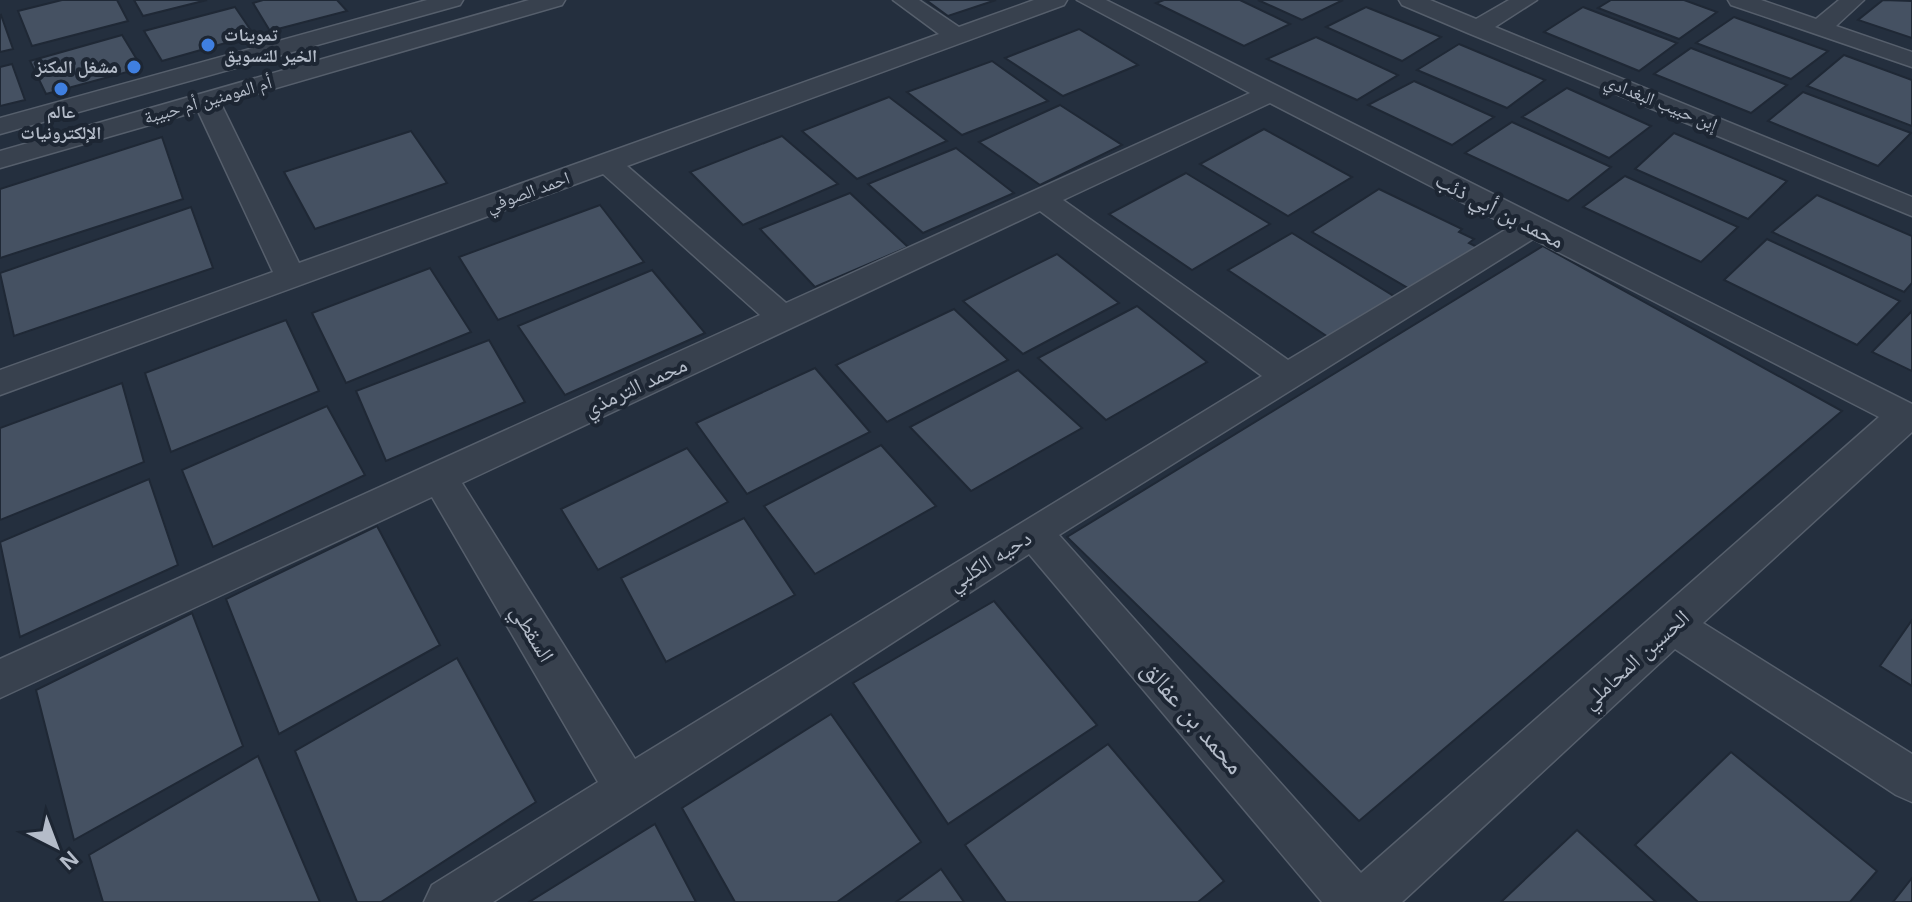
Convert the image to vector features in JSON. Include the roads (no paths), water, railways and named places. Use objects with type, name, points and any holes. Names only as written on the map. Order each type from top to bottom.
[{"type":"street","name":"أم المومنين أم حبيبة","points":[[0,126],[452,0]]},
{"type":"street","name":"أم المومنين أم حبيبة","points":[[0,160],[554,0]]},
{"type":"street","points":[[904,0],[957,36]]},
{"type":"street","name":"احمد الصوفي","points":[[0,383],[1056,0]]},
{"type":"street","name":"محمد بن أبي ذئب","points":[[1088,0],[1908,417]]},
{"type":"street","name":"إبن حبيب البغدادي","points":[[1410,0],[1909,200]]},
{"type":"street","points":[[1476,28],[1526,0]]},
{"type":"street","points":[[1739,0],[1912,60]]},
{"type":"street","points":[[1819,28],[1853,0]]},
{"type":"street","name":"محمد الترمذي","points":[[0,679],[1271,93]]},
{"type":"street","points":[[206,100],[291,278]]},
{"type":"street","points":[[607,163],[783,318]]},
{"type":"street","points":[[1042,199],[1287,377]]},
{"type":"street","name":"دحيه الكلبي","points":[[449,902],[1033,532],[1533,226]]},
{"type":"street","name":"الحسين المحاملي","points":[[1366,902],[1908,417]]},
{"type":"street","name":"السقطي","points":[[439,477],[628,789]]},
{"type":"street","name":"محمد بن عفالق","points":[[1033,532],[1354,902]]},
{"type":"street","points":[[1672,625],[1912,780]]},
{"type":"place","name":"تموينات الخير للتسويق","points":[[208,45]]},
{"type":"place","name":"مشغل المكنز","points":[[134,67]]},
{"type":"place","name":"عالم الإلكترونيات","points":[[61,89]]}]
